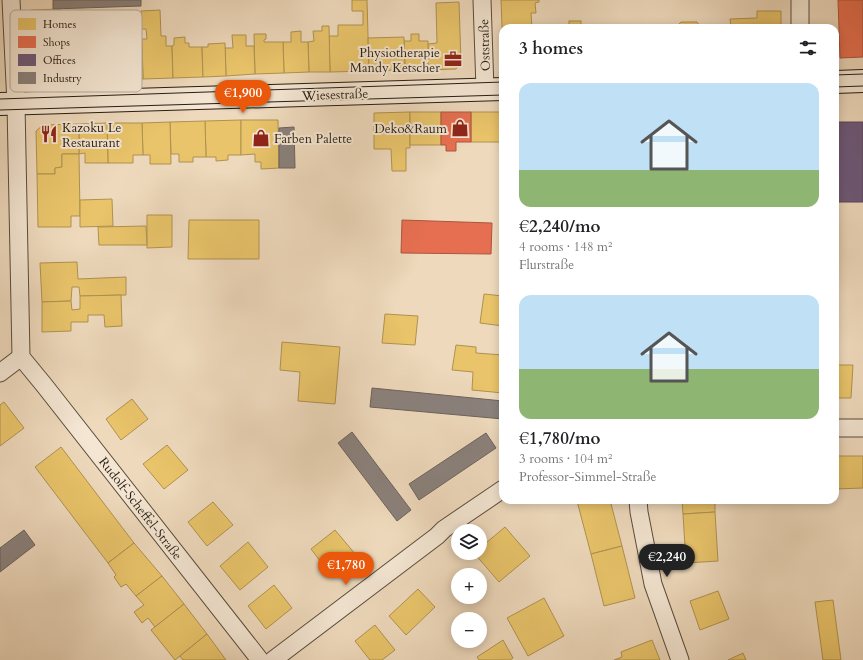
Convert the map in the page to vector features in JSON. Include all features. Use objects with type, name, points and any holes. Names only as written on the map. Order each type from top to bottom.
[{"type":"street","points":[[12,0],[12,10]]},
{"type":"street","name":"Oststraße","points":[[482,0],[494,89]]},
{"type":"street","points":[[800,0],[800,24]]},
{"type":"street","points":[[0,373],[21,358],[8,104],[10,52]]},
{"type":"street","points":[[839,82],[863,81]]},
{"type":"street","name":"Wiesestraße","points":[[8,104],[494,89]]},
{"type":"street","name":"Rudolf-Scheffel-Straße","points":[[21,358],[260,660]]},
{"type":"street","points":[[839,428],[863,428]]},
{"type":"street","points":[[273,660],[444,530],[499,492]]},
{"type":"street","points":[[638,504],[654,584],[680,660]]},
{"type":"building: Homes","points":[[352,0],[367,0],[369,71],[330,72],[329,36],[338,36],[338,25],[363,25],[363,11],[352,11]]},
{"type":"building: Homes","points":[[501,0],[539,0],[539,2],[535,3],[536,13],[531,13],[532,24],[502,24]]},
{"type":"building: Homes","points":[[459,2],[461,62],[456,69],[428,70],[428,44],[437,43],[436,3]]},
{"type":"building: Homes","points":[[60,9],[60,10],[31,10]]},
{"type":"building: Homes","points":[[160,10],[161,36],[166,36],[166,46],[172,46],[173,78],[143,79],[142,39],[147,39],[146,29],[142,29],[142,11]]},
{"type":"building: Homes","points":[[757,11],[781,11],[781,24],[731,24],[730,19],[757,18]]},
{"type":"building: Homes","points":[[569,21],[581,21],[581,24],[569,24]]},
{"type":"building: Homes","points":[[681,22],[697,22],[698,24],[679,24]]},
{"type":"building: Homes","points":[[322,26],[329,26],[330,72],[309,72],[308,42],[314,41],[313,31],[322,31]]},
{"type":"building: Homes","points":[[301,31],[301,42],[308,42],[309,72],[284,73],[283,42],[291,42],[291,32]]},
{"type":"building: Homes","points":[[254,34],[266,34],[266,39],[264,42],[283,42],[284,73],[255,74]]},
{"type":"building: Homes","points":[[411,34],[419,34],[419,41],[428,41],[428,70],[405,70],[404,41],[411,41]]},
{"type":"building: Homes","points":[[232,35],[246,35],[246,46],[254,46],[255,74],[226,76],[225,48],[233,48]]},
{"type":"building: Homes","points":[[185,37],[185,43],[189,43],[189,47],[202,47],[203,77],[173,78],[172,46],[174,45],[174,38]]},
{"type":"building: Homes","points":[[404,37],[405,70],[369,71],[368,38]]},
{"type":"building: Homes","points":[[225,43],[226,76],[203,77],[202,47],[208,47],[208,44]]},
{"type":"building: Homes","points":[[142,50],[143,79],[142,79]]},
{"type":"building: Homes","points":[[410,112],[410,148],[406,148],[406,171],[392,171],[391,149],[374,149],[374,113]]},
{"type":"building: Homes","points":[[410,112],[441,112],[441,145],[410,145]]},
{"type":"building: Homes","points":[[471,112],[499,112],[499,142],[471,142]]},
{"type":"building: Homes","points":[[241,120],[241,155],[228,155],[228,160],[216,161],[216,157],[206,157],[205,121]]},
{"type":"building: Homes","points":[[241,120],[278,120],[279,168],[261,169],[261,162],[255,162],[255,154],[241,155]]},
{"type":"building: Homes","points":[[205,121],[206,157],[193,157],[193,162],[179,162],[179,154],[171,154],[170,122]]},
{"type":"building: Homes","points":[[170,122],[171,164],[150,164],[150,155],[143,155],[142,123]]},
{"type":"building: Homes","points":[[107,123],[142,123],[143,155],[133,155],[133,163],[108,163]]},
{"type":"building: Homes","points":[[107,123],[108,163],[85,163],[85,153],[79,154],[79,124]]},
{"type":"building: Homes","points":[[79,124],[79,154],[62,154],[62,167],[55,168],[55,174],[37,174],[36,131],[43,125]]},
{"type":"building: Homes","points":[[62,154],[79,154],[80,216],[71,216],[71,227],[38,227],[37,174],[55,174],[55,168],[62,167]]},
{"type":"building: Homes","points":[[112,199],[113,226],[80,227],[80,200]]},
{"type":"building: Homes","points":[[147,215],[172,215],[172,247],[147,248]]},
{"type":"building: Homes","points":[[189,220],[259,220],[259,259],[188,259]]},
{"type":"building: Homes","points":[[146,226],[147,245],[99,245],[98,227]]},
{"type":"building: Homes","points":[[77,262],[78,279],[126,277],[126,295],[80,296],[79,287],[72,287],[71,301],[42,302],[40,263]]},
{"type":"building: Homes","points":[[484,294],[499,296],[499,325],[480,323]]},
{"type":"building: Homes","points":[[121,295],[122,326],[105,327],[104,315],[88,315],[88,322],[71,322],[71,331],[42,332],[42,302],[71,301],[72,310],[80,309],[80,296]]},
{"type":"building: Homes","points":[[385,314],[418,316],[415,345],[382,343]]},
{"type":"building: Homes","points":[[282,342],[340,347],[335,404],[298,401],[300,372],[280,370]]},
{"type":"building: Homes","points":[[456,345],[476,347],[476,353],[499,355],[499,393],[472,390],[473,372],[452,370]]},
{"type":"building: Homes","points":[[839,365],[853,365],[851,398],[839,398]]},
{"type":"building: Homes","points":[[132,399],[148,419],[121,440],[106,419]]},
{"type":"building: Homes","points":[[4,402],[24,428],[0,446],[0,405]]},
{"type":"building: Homes","points":[[167,445],[188,470],[164,489],[143,464]]},
{"type":"building: Homes","points":[[61,447],[134,543],[108,563],[35,467]]},
{"type":"building: Homes","points":[[839,456],[863,456],[863,488],[839,489]]},
{"type":"building: Homes","points":[[213,502],[233,525],[207,546],[188,522]]},
{"type":"building: Homes","points":[[578,504],[611,504],[622,546],[591,554]]},
{"type":"building: Homes","points":[[682,504],[715,504],[715,512],[683,514]]},
{"type":"building: Homes","points":[[715,512],[718,561],[686,563],[683,514]]},
{"type":"building: Homes","points":[[505,527],[530,556],[499,582],[480,560],[487,560],[487,542]]},
{"type":"building: Homes","points":[[335,530],[356,555],[331,575],[311,549]]},
{"type":"building: Homes","points":[[248,542],[268,567],[240,590],[220,566]]},
{"type":"building: Homes","points":[[134,543],[162,576],[136,596],[126,584],[121,587],[114,577],[116,575],[108,563]]},
{"type":"building: Homes","points":[[622,546],[635,598],[604,606],[591,554]]},
{"type":"building: Homes","points":[[162,576],[184,604],[155,627],[148,618],[142,623],[134,612],[144,605],[136,596]]},
{"type":"building: Homes","points":[[274,585],[292,608],[266,629],[248,606]]},
{"type":"building: Homes","points":[[418,589],[435,607],[406,635],[389,616]]},
{"type":"building: Homes","points":[[718,591],[729,619],[700,630],[690,601]]},
{"type":"building: Homes","points":[[544,598],[564,636],[528,656],[507,618]]},
{"type":"building: Homes","points":[[833,600],[841,660],[823,660],[815,602]]},
{"type":"building: Homes","points":[[184,604],[207,634],[175,660],[151,630]]},
{"type":"building: Homes","points":[[375,625],[395,650],[382,660],[370,660],[355,641]]},
{"type":"building: Homes","points":[[207,634],[226,660],[183,660],[180,656]]},
{"type":"building: Homes","points":[[503,640],[513,658],[510,660],[479,660],[477,657]]},
{"type":"building: Homes","points":[[652,640],[660,660],[614,660],[622,657],[621,652]]},
{"type":"building: Homes","points":[[743,653],[746,660],[728,660]]},
{"type":"building: Shops","points":[[838,0],[863,0],[863,57],[840,58]]},
{"type":"building: Shops","points":[[441,112],[471,112],[471,142],[456,142],[456,151],[446,151],[446,145],[441,145]]},
{"type":"building: Shops","points":[[402,220],[492,223],[491,254],[401,253]]},
{"type":"building: Offices","points":[[839,122],[863,122],[863,202],[839,202]]},
{"type":"building: Industry","points":[[53,0],[141,0],[141,6],[53,9]]},
{"type":"building: Industry","points":[[294,127],[295,168],[279,168],[279,128]]},
{"type":"building: Industry","points":[[372,388],[499,401],[499,419],[370,407]]},
{"type":"building: Industry","points":[[352,432],[411,510],[397,521],[338,443]]},
{"type":"building: Industry","points":[[486,433],[496,448],[419,500],[409,484]]},
{"type":"building: Industry","points":[[24,530],[35,545],[0,572],[0,548]]},
{"type":"tram line","points":[[839,75],[863,74]]},
{"type":"tram line","points":[[0,99],[499,82]]},
{"type":"tram line","points":[[839,87],[863,86]]},
{"type":"tram line","points":[[0,110],[499,95]]},
{"type":"place","name":"Physiotherapie Mandy Ketscher","points":[[453,59]]},
{"type":"place","name":"Deko&Raum","points":[[460,128]]},
{"type":"place","name":"Kazoku Le Restaurant","points":[[49,134]]},
{"type":"place","name":"Farben Palette","points":[[261,138]]}]
